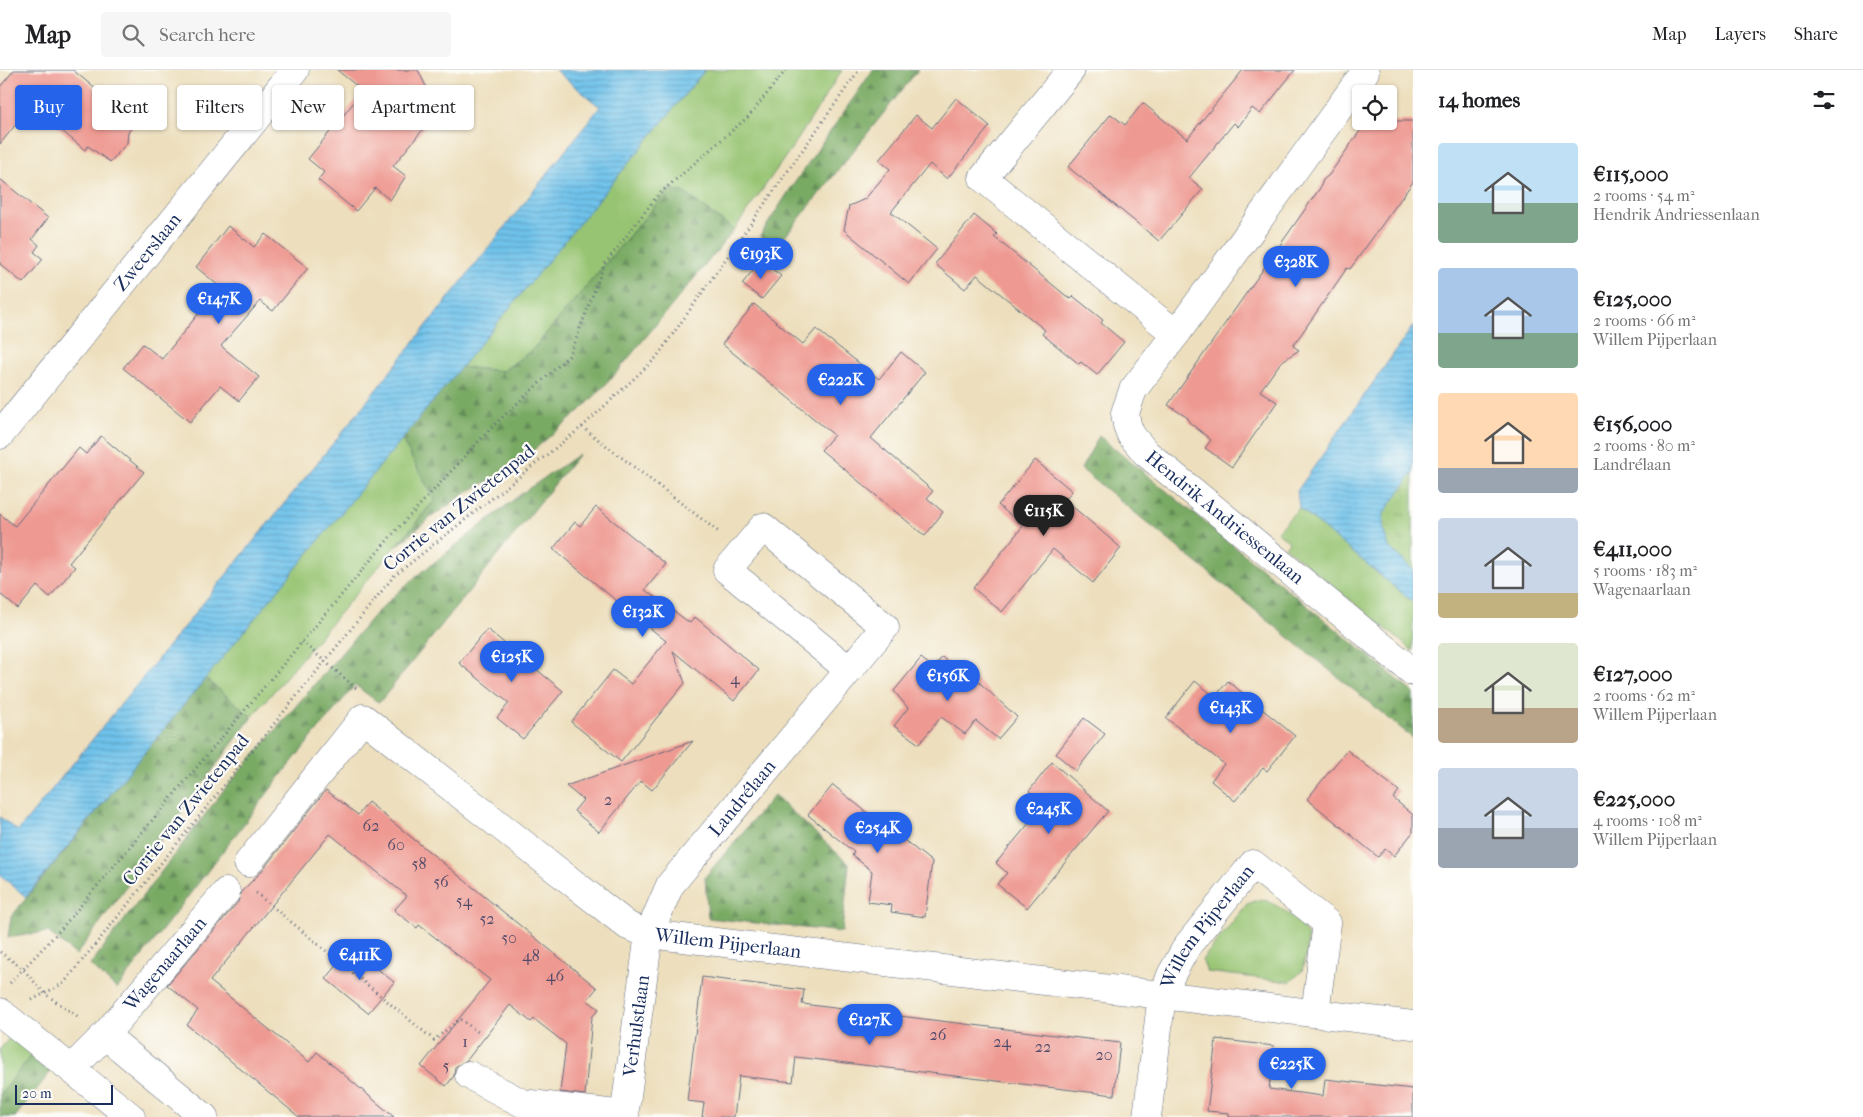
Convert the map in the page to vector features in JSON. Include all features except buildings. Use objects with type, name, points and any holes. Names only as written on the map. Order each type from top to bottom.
[{"type":"street","name":"Zweerslaan","points":[[0,435],[295,70]]},
{"type":"street","points":[[1071,70],[983,178],[1176,334]]},
{"type":"street","name":"Hendrik Andriessenlaan","points":[[1363,70],[1365,72],[1176,334],[1133,390],[1125,413],[1131,435],[1146,452],[1413,672]]},
{"type":"street","name":"Landrélaan","points":[[649,934],[670,885],[884,627],[763,527],[727,570],[848,670]]},
{"type":"street","points":[[248,863],[363,718]]},
{"type":"street","name":"Willem Pijperlaan","points":[[363,718],[628,926],[649,934],[1413,1025]]},
{"type":"street","name":"Willem Pijperlaan","points":[[1162,996],[1187,946],[1253,864],[1327,923],[1315,1013]]},
{"type":"street","name":"Wagenaarlaan","points":[[72,1068],[105,1036],[226,892]]},
{"type":"street","name":"Verhulstlaan","points":[[469,1075],[522,1103],[625,1116],[649,934]]},
{"type":"street","points":[[1147,1117],[1162,996]]},
{"type":"street","points":[[3,1005],[72,1068],[131,1117]]},
{"type":"street","points":[[105,1036],[204,1117]]},
{"type":"path","points":[[3,1005],[22,968],[60,929],[391,536],[495,424],[570,355],[604,265],[658,195],[749,116],[786,70]]},
{"type":"path","name":"Corrie van Zwietenpad","points":[[3,1005],[45,994],[64,983],[394,576],[582,427],[656,358],[859,70]]},
{"type":"path","points":[[582,427],[743,551]]},
{"type":"path","points":[[302,641],[362,693],[363,718]]},
{"type":"path","points":[[253,890],[434,1040],[460,1019],[478,1032]]},
{"type":"path","points":[[0,952],[22,968],[45,994],[105,1036]]},
{"type":"green space","points":[[705,70],[842,70],[798,139],[734,230],[683,192],[669,189],[533,349],[503,371],[460,367]]},
{"type":"green space","points":[[873,70],[918,70],[776,248],[760,236]]},
{"type":"green space","points":[[669,189],[683,192],[734,230],[612,378],[580,411],[512,468],[466,493],[430,518],[396,547],[435,500],[401,438],[460,367],[503,371],[533,349]]},
{"type":"green space","points":[[1413,402],[1413,587],[1330,516]]},
{"type":"green space","points":[[1099,436],[1413,692],[1413,738],[1081,469]]},
{"type":"green space","points":[[401,438],[435,500],[252,717],[205,678]]},
{"type":"green space","points":[[579,454],[379,703],[355,685],[286,769],[117,989],[90,965],[223,791],[375,614],[408,583],[521,494]]},
{"type":"green space","points":[[1299,508],[1413,602],[1413,651],[1285,547],[1289,542],[1277,531]]},
{"type":"green space","points":[[205,678],[252,717],[76,955],[48,932],[8,937],[11,917]]},
{"type":"green space","points":[[774,795],[849,864],[842,932],[708,918],[705,877]]},
{"type":"green space","points":[[1261,899],[1274,904],[1289,914],[1306,933],[1308,943],[1302,971],[1290,982],[1207,972],[1202,960],[1247,904]]},
{"type":"green space","points":[[10,1037],[32,1054],[0,1095],[0,1049]]},
{"type":"green space","points":[[32,1054],[52,1070],[15,1117],[0,1117],[0,1095]]},
{"type":"water","points":[[555,70],[705,70],[26,897],[0,875],[0,817],[18,831],[348,425],[600,107]]},
{"type":"water","points":[[1413,326],[1413,473],[1384,513],[1383,529],[1389,547],[1413,570],[1413,602],[1299,508],[1297,491]]}]
